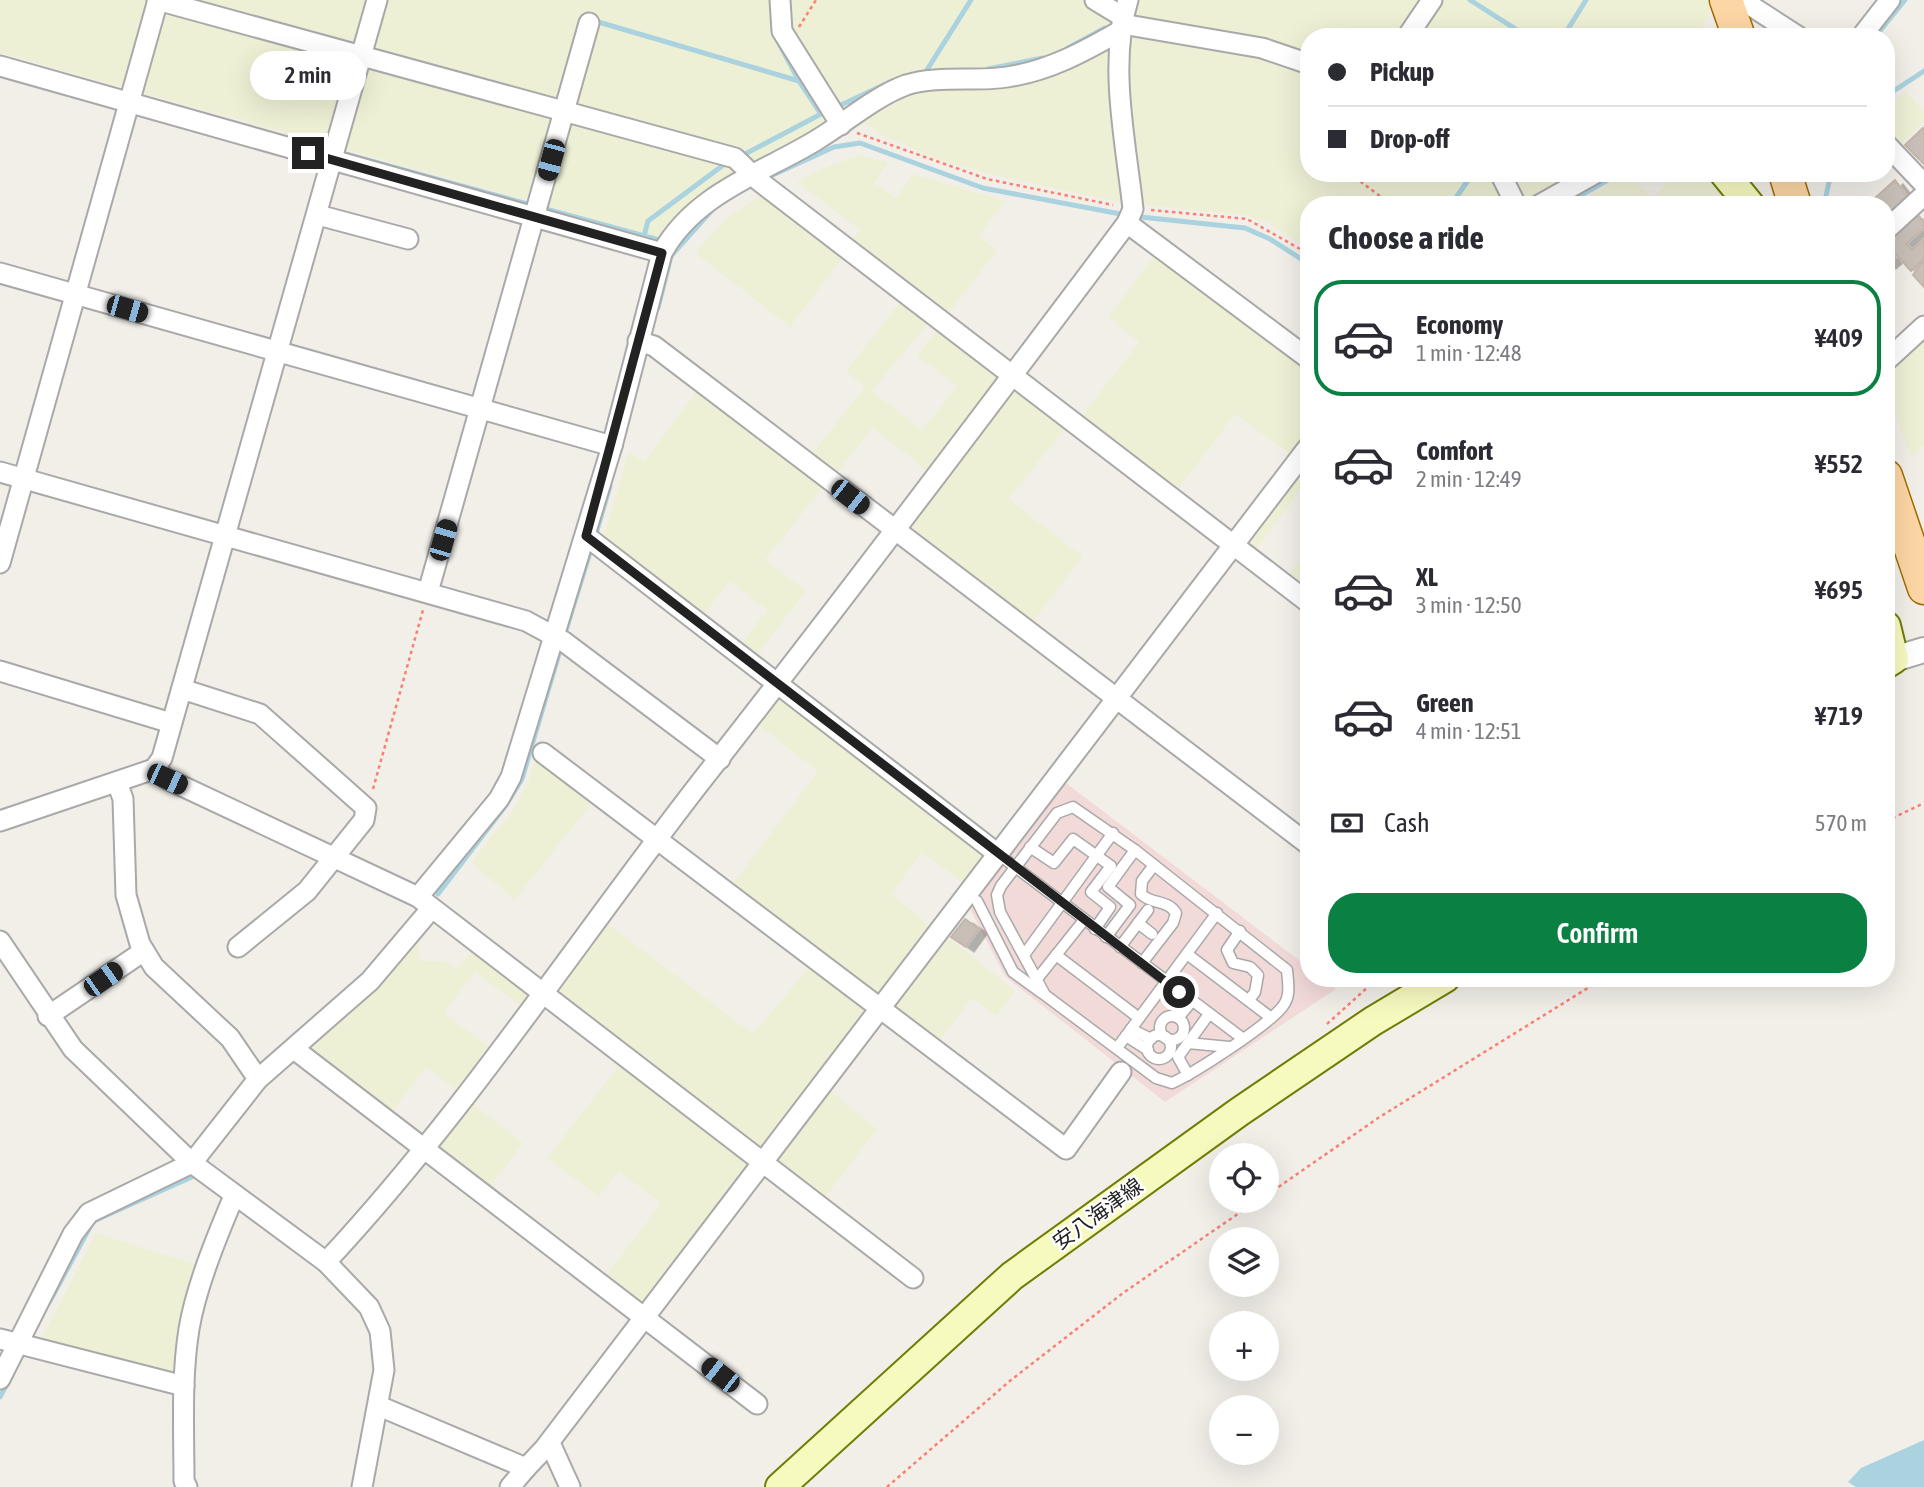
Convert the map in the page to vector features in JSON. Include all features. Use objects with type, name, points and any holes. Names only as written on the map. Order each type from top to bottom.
[{"type":"main road","points":[[1731,182],[1742,196]]},
{"type":"main road","points":[[1895,503],[1924,588]]},
{"type":"main road","name":"安八海津線","points":[[780,1487],[1012,1276],[1250,1105],[1373,1021],[1430,987]]},
{"type":"street","points":[[0,563],[132,98],[157,0],[735,158],[1012,376],[1300,596]]},
{"type":"street","points":[[0,821],[154,769],[162,758],[377,0]]},
{"type":"street","points":[[780,0],[782,31],[835,129]]},
{"type":"street","points":[[1095,0],[1123,18],[1262,48],[1300,61]]},
{"type":"street","points":[[1413,28],[1432,0]]},
{"type":"street","points":[[1868,28],[1890,0]]},
{"type":"street","points":[[1736,9],[1779,28]]},
{"type":"street","points":[[0,1379],[9,1341],[73,1234],[89,1213],[191,1163],[258,1079],[370,981],[499,799],[511,777],[586,536],[662,253],[699,208],[751,173],[835,129],[889,93],[909,84],[1009,77],[1060,63],[1123,18]]},
{"type":"street","points":[[326,1262],[381,1203],[543,995],[1130,216],[1121,92],[1123,18]]},
{"type":"street","points":[[428,592],[589,23]]},
{"type":"street","points":[[0,66],[132,98],[335,154],[662,253]]},
{"type":"street","points":[[1895,153],[1924,184]]},
{"type":"street","points":[[1555,196],[1580,182]]},
{"type":"street","points":[[1895,222],[1924,195]]},
{"type":"street","points":[[318,215],[408,239]]},
{"type":"street","points":[[1130,216],[1300,352]]},
{"type":"street","points":[[0,273],[612,446]]},
{"type":"street","points":[[1895,353],[1924,326]]},
{"type":"street","points":[[638,341],[653,346],[1300,838]]},
{"type":"street","points":[[510,1487],[550,1443],[1300,458]]},
{"type":"street","points":[[0,472],[526,621],[555,636],[720,759]]},
{"type":"street","points":[[586,536],[998,854]]},
{"type":"street","points":[[1895,660],[1924,650]]},
{"type":"street","points":[[0,671],[171,723]]},
{"type":"street","points":[[182,689],[260,714],[366,808],[364,820],[307,891],[238,947]]},
{"type":"street","points":[[543,753],[1066,1149],[1121,1072]]},
{"type":"street","points":[[154,769],[167,779],[425,903],[913,1278]]},
{"type":"street","points":[[117,782],[123,799],[126,895],[144,951],[154,967],[230,1038],[258,1079]]},
{"type":"street","points":[[0,942],[73,1049],[191,1163],[326,1262],[369,1307],[380,1331],[384,1370],[362,1487]]},
{"type":"street","points":[[48,1016],[144,951]]},
{"type":"street","points":[[294,1049],[757,1404]]},
{"type":"street","points":[[187,1487],[184,1481],[184,1386],[189,1328],[219,1232],[234,1196]]},
{"type":"street","points":[[9,1341],[184,1386]]},
{"type":"street","points":[[379,1406],[526,1468]]},
{"type":"street","points":[[550,1443],[570,1487]]},
{"type":"lane","points":[[977,901],[1013,972],[1156,1078],[1172,1083],[1230,1047],[1283,1007],[1288,998],[1287,970],[1135,850],[1085,812],[1073,807],[1064,808],[1030,847],[1001,886],[998,904],[1045,995]]},
{"type":"lane","points":[[1024,956],[1112,833]]},
{"type":"lane","points":[[1030,847],[1054,863],[1073,839],[1111,866],[1091,892],[1110,907],[1095,929]]},
{"type":"lane","points":[[1106,937],[1130,905],[1108,887],[1135,850]]},
{"type":"lane","points":[[998,854],[1242,1038]]},
{"type":"lane","points":[[1142,964],[1173,923],[1175,914],[1171,906],[1145,899],[1141,894],[1142,881],[1154,865]]},
{"type":"lane","points":[[1120,947],[1148,910]]},
{"type":"lane","points":[[1117,1048],[1217,913]]},
{"type":"lane","points":[[1037,979],[1084,920]]},
{"type":"lane","points":[[1138,923],[1152,934]]},
{"type":"lane","points":[[1240,931],[1227,950],[1233,963],[1250,967],[1258,975],[1255,992],[1249,1000]]},
{"type":"lane","points":[[1187,954],[1270,1017]]},
{"type":"lane","points":[[1056,955],[1139,1018]]},
{"type":"lane","points":[[1178,1018],[1192,1001]]},
{"type":"lane","points":[[1188,1075],[1178,1057],[1209,1014]]},
{"type":"lane","points":[[1129,1033],[1151,1039],[1158,1036],[1166,1037],[1177,1039],[1184,1027],[1178,1018],[1170,1016],[1163,1020],[1161,1031],[1166,1037],[1171,1047],[1166,1057],[1156,1058],[1129,1033]]},
{"type":"lane","points":[[1148,1050],[1151,1039]]},
{"type":"lane","points":[[1188,1043],[1230,1047]]},
{"type":"path","points":[[789,43],[816,0]]},
{"type":"path","points":[[835,129],[858,133],[987,179],[1130,216],[1247,219],[1300,249]]},
{"type":"path","points":[[1361,182],[1380,196]]},
{"type":"path","points":[[366,808],[428,592]]},
{"type":"path","points":[[1895,817],[1924,803]]},
{"type":"path","points":[[1279,1187],[1378,1118],[1589,987]]},
{"type":"path","points":[[887,1487],[1011,1380],[1123,1293],[1239,1213]]},
{"type":"shaded area","points":[[1066,783],[1300,961],[1300,987],[1336,989],[1165,1102],[1005,976],[970,909]]},
{"type":"green space","points":[[0,0],[1709,0],[1709,17],[1702,28],[1300,28],[1300,182],[1563,182],[1537,196],[1300,196],[1300,243],[1270,224],[1245,215],[1124,203],[1002,177],[938,160],[880,134],[850,113],[734,177],[662,238],[0,53]]},
{"type":"green space","points":[[1906,92],[1924,111],[1924,122],[1898,146],[1895,142],[1895,101]]},
{"type":"green space","points":[[860,155],[888,162],[874,183],[896,198],[913,174],[1005,201],[979,236],[997,251],[946,316],[849,243],[860,230],[797,182],[824,168]]},
{"type":"green space","points":[[1614,182],[1634,182],[1650,196],[1590,196]]},
{"type":"green space","points":[[1668,182],[1717,182],[1728,196],[1656,196]]},
{"type":"green space","points":[[760,195],[843,257],[790,327],[695,253],[726,219]]},
{"type":"green space","points":[[1155,255],[1300,365],[1300,443],[1291,455],[1235,414],[1179,488],[1082,416],[1139,342],[1108,317]]},
{"type":"green space","points":[[901,301],[928,323],[872,391],[922,430],[958,386],[917,356],[939,328],[1000,377],[928,471],[872,428],[834,478],[809,457],[865,387],[846,371]]},
{"type":"green space","points":[[1924,336],[1924,446],[1911,457],[1895,414],[1895,363]]},
{"type":"green space","points":[[1017,387],[1067,426],[1009,499],[1083,557],[1031,624],[906,530]]},
{"type":"green space","points":[[699,388],[824,486],[765,560],[806,591],[755,658],[740,646],[767,610],[730,581],[701,618],[602,541],[629,452],[644,462]]},
{"type":"green space","points":[[1300,468],[1300,490],[1256,550],[1244,541]]},
{"type":"green space","points":[[1300,560],[1300,582],[1289,574]]},
{"type":"green space","points":[[786,699],[988,856],[966,885],[922,852],[891,894],[933,928],[881,999],[731,886],[818,771],[758,725],[777,700]]},
{"type":"green space","points":[[536,756],[594,800],[515,900],[471,862],[513,810],[528,782]]},
{"type":"green space","points":[[608,924],[753,1034],[812,964],[868,1005],[870,1014],[766,1151],[759,1151],[558,999],[556,991]]},
{"type":"green space","points":[[418,936],[420,961],[445,961],[456,970],[474,949],[528,990],[528,998],[521,1006],[475,972],[444,1013],[489,1047],[457,1090],[426,1067],[389,1116],[306,1052],[376,989]]},
{"type":"green space","points":[[948,937],[1015,991],[997,1016],[972,998],[938,1043],[897,1011],[896,1004]]},
{"type":"green space","points":[[621,1063],[755,1163],[644,1308],[605,1277],[661,1203],[619,1171],[598,1196],[547,1158]]},
{"type":"green space","points":[[829,1090],[877,1129],[823,1200],[776,1164],[777,1156]]},
{"type":"green space","points":[[471,1102],[523,1143],[488,1190],[443,1156],[440,1143]]},
{"type":"green space","points":[[96,1233],[203,1267],[178,1378],[39,1343]]},
{"type":"water","points":[[1924,1440],[1924,1487],[1856,1487],[1848,1482],[1861,1468]]},
{"type":"building","points":[[1924,129],[1924,164],[1905,145]]},
{"type":"building","points":[[1895,180],[1910,200],[1895,214],[1895,196],[1877,196]]},
{"type":"building","points":[[1917,214],[1924,222],[1924,228],[1906,244],[1912,250],[1924,239],[1924,259],[1911,271],[1895,253],[1895,235]]},
{"type":"building","points":[[1924,260],[1924,287],[1913,275]]},
{"type":"building","points":[[965,919],[979,929],[966,947],[951,937]]},
{"type":"waterway","points":[[922,74],[971,0]]},
{"type":"waterway","points":[[1470,0],[1514,28]]},
{"type":"waterway","points":[[1569,28],[1586,0]]},
{"type":"waterway","points":[[1882,28],[1905,0]]},
{"type":"waterway","points":[[595,21],[799,81],[774,34]]},
{"type":"waterway","points":[[1068,48],[1105,28]]},
{"type":"waterway","points":[[988,69],[1043,58]]},
{"type":"waterway","points":[[1895,90],[1924,71]]},
{"type":"waterway","points":[[745,154],[821,114],[799,81]]},
{"type":"waterway","points":[[841,105],[892,81]]},
{"type":"waterway","points":[[764,179],[834,147],[860,143],[983,188],[1131,216],[1245,228],[1270,239],[1300,258]]},
{"type":"waterway","points":[[338,152],[663,241]]},
{"type":"waterway","points":[[644,236],[648,221],[722,166]]},
{"type":"waterway","points":[[1457,196],[1467,182]]},
{"type":"waterway","points":[[1580,196],[1604,182]]},
{"type":"waterway","points":[[1826,196],[1829,182]]},
{"type":"waterway","points":[[658,308],[671,256],[713,209]]},
{"type":"waterway","points":[[595,537],[610,486]]},
{"type":"waterway","points":[[564,637],[592,546]]},
{"type":"waterway","points":[[438,894],[506,805],[522,779],[561,647]]},
{"type":"waterway","points":[[96,1220],[194,1176]]},
{"type":"waterway","points":[[50,1301],[90,1227]]},
{"type":"waterway","points":[[0,1397],[8,1382]]},
{"type":"route","points":[[308,153],[662,253],[586,536],[779,683],[1014,868],[1179,992]]}]
